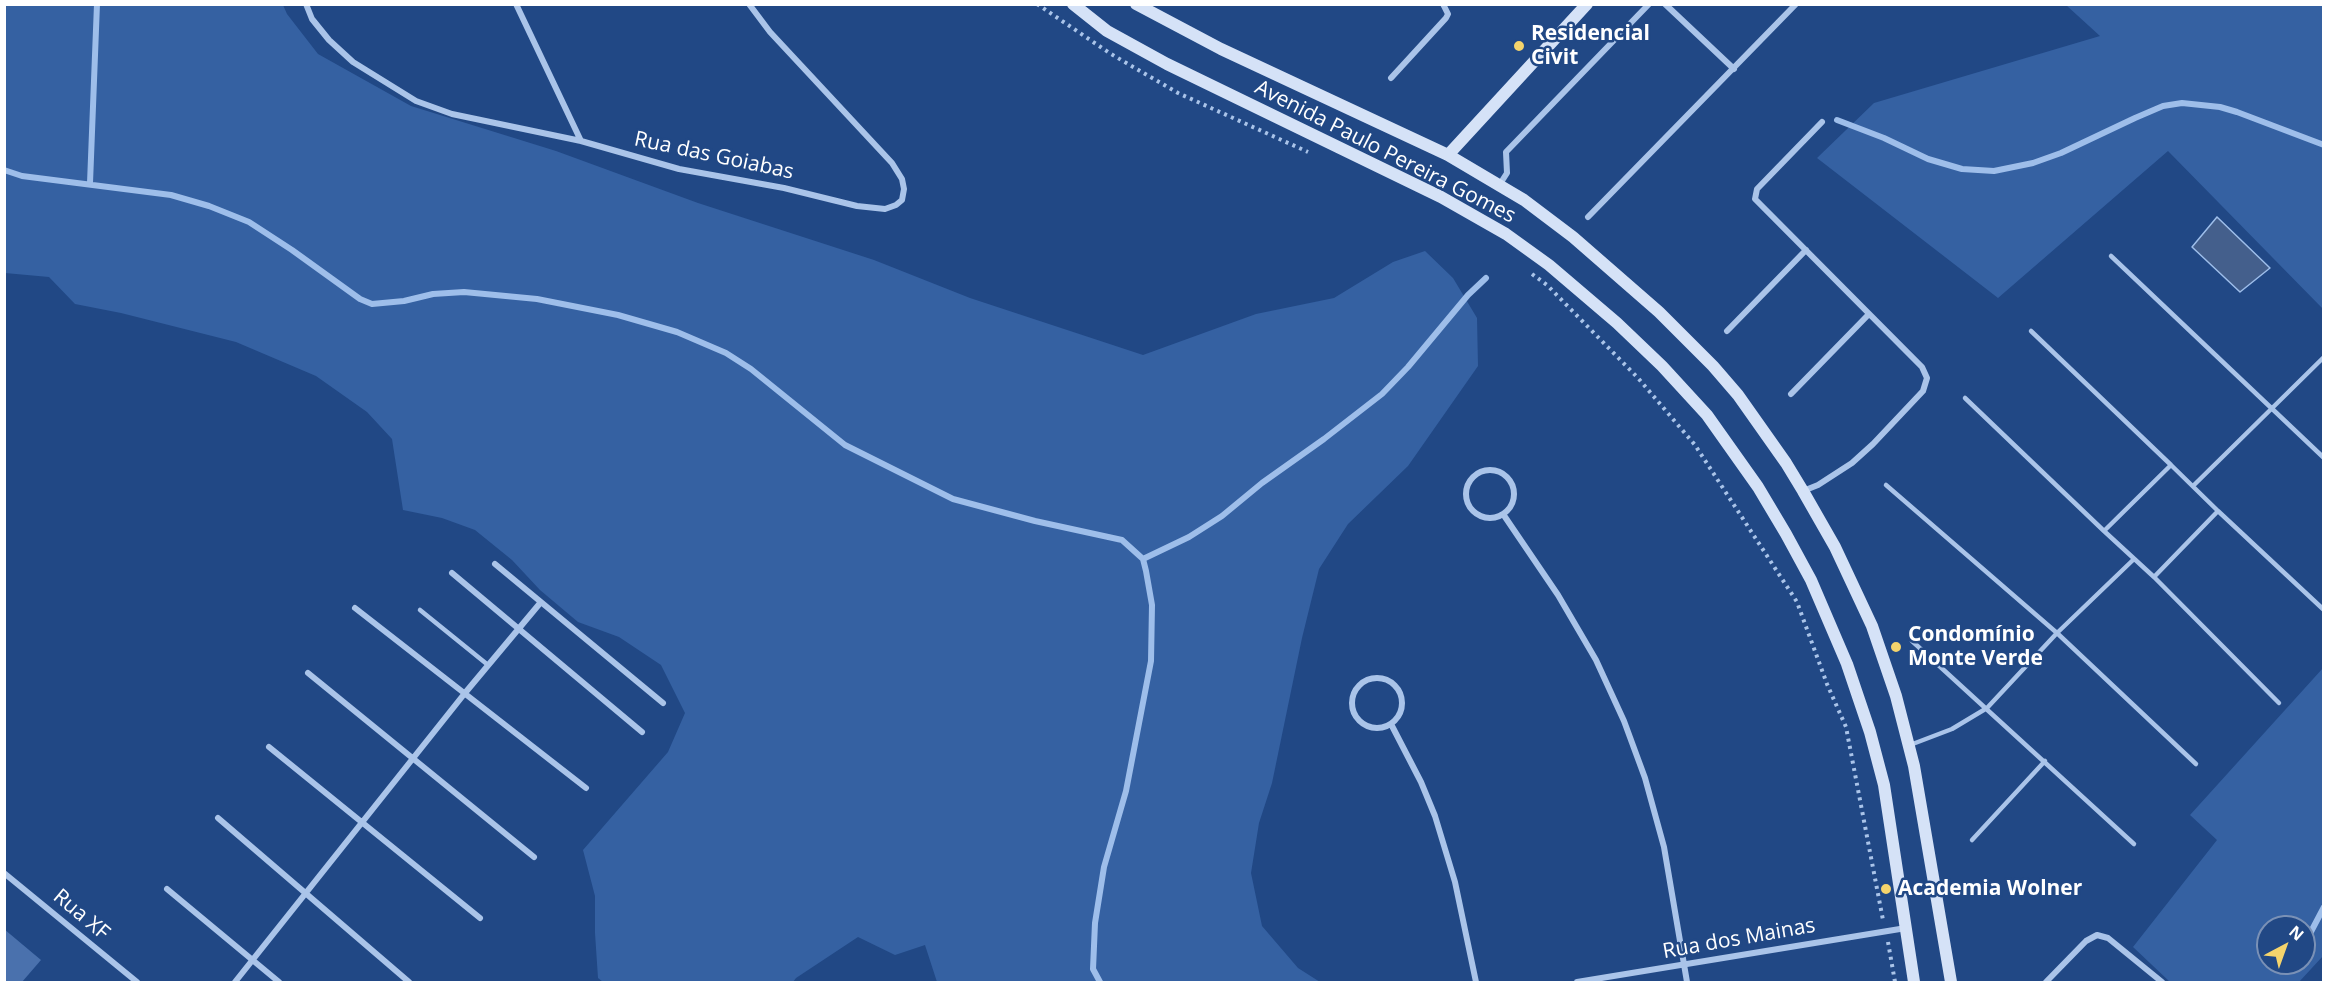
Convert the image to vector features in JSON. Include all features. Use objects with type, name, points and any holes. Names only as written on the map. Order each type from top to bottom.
[{"type":"main road","name":"Avenida Paulo Pereira Gomes","points":[[1072,4],[1107,31],[1159,60],[1441,197],[1506,234],[1549,265],[1617,323],[1685,390],[1731,446],[1758,487],[1806,570],[1830,623],[1859,699],[1879,763],[1914,982]]},
{"type":"main road","name":"Avenida Paulo Pereira Gomes","points":[[1136,4],[1221,50],[1448,155],[1500,184],[1573,237],[1688,339],[1738,395],[1803,491],[1835,547],[1872,626],[1896,696],[1909,745],[1951,982]]},
{"type":"main road","points":[[1448,155],[1587,4]]},
{"type":"street","name":"Rua das Goiabas","points":[[306,4],[312,19],[328,40],[353,62],[416,101],[452,114],[580,141],[678,169],[784,188],[857,206],[885,209],[896,205],[902,200],[904,189],[902,179],[892,163],[770,32],[749,4]]},
{"type":"street","points":[[516,4],[580,141]]},
{"type":"street","points":[[1391,78],[1446,18],[1448,14],[1443,4]]},
{"type":"street","points":[[1500,184],[1507,173],[1506,152],[1649,4]]},
{"type":"street","points":[[1665,4],[1734,69]]},
{"type":"street","points":[[1588,217],[1796,4]]},
{"type":"street","points":[[1803,491],[1818,485],[1852,463],[1923,391],[1928,378],[1922,367],[1755,199],[1757,189],[1822,122]]},
{"type":"street","points":[[1727,331],[1806,250]]},
{"type":"street","points":[[1791,394],[1869,314]]},
{"type":"street","points":[[1491,469],[1501,472],[1508,479],[1513,488],[1513,498],[1510,507],[1503,514],[1493,518],[1483,517],[1474,512],[1468,504],[1466,495],[1467,485],[1473,476],[1491,469]]},
{"type":"street","points":[[1503,514],[1580,632],[1596,660],[1624,721],[1645,778],[1664,848],[1687,982]]},
{"type":"street","points":[[495,564],[663,703]]},
{"type":"street","points":[[453,573],[642,732]]},
{"type":"street","points":[[235,982],[465,693],[541,602]]},
{"type":"street","points":[[355,608],[586,788]]},
{"type":"street","points":[[308,673],[534,857]]},
{"type":"street","points":[[1378,677],[1388,680],[1396,687],[1402,696],[1402,707],[1398,717],[1391,724],[1381,728],[1370,728],[1354,715],[1351,704],[1358,685],[1367,679],[1378,677]]},
{"type":"street","points":[[1391,724],[1421,782],[1435,816],[1455,882],[1476,982]]},
{"type":"street","points":[[270,747],[480,918]]},
{"type":"street","points":[[218,819],[409,982]]},
{"type":"street","name":"Rua XF","points":[[4,873],[137,982]]},
{"type":"street","points":[[167,889],[279,982]]},
{"type":"street","name":"Rua dos Mainas","points":[[1577,982],[1906,928]]},
{"type":"street","points":[[2046,982],[2086,941],[2097,935],[2108,938],[2162,982]]},
{"type":"lane","points":[[2111,256],[2324,458]]},
{"type":"lane","points":[[2031,331],[2324,610]]},
{"type":"lane","points":[[2193,486],[2324,357]]},
{"type":"lane","points":[[1965,398],[2133,560],[2154,577],[2279,703]]},
{"type":"lane","points":[[2104,531],[2171,465]]},
{"type":"lane","points":[[1886,485],[2058,633],[2196,764]]},
{"type":"lane","points":[[2154,577],[2218,511]]},
{"type":"lane","points":[[1909,745],[1952,729],[1987,708],[2058,633],[2133,560]]},
{"type":"lane","points":[[420,610],[488,665]]},
{"type":"lane","points":[[1912,641],[2134,844]]},
{"type":"lane","points":[[1972,840],[2045,761]]},
{"type":"path","points":[[1178,93],[1318,156]]},
{"type":"path","points":[[1529,272],[1547,285],[1638,378],[1695,445],[1797,602],[1827,684],[1846,727],[1895,982]]},
{"type":"shaded area","points":[[5,4],[283,5],[287,14],[318,54],[411,106],[556,151],[698,203],[874,260],[970,298],[1143,355],[1256,314],[1334,298],[1393,262],[1425,251],[1453,278],[1477,318],[1478,366],[1408,466],[1348,524],[1319,569],[1302,638],[1272,783],[1259,823],[1251,873],[1262,926],[1298,968],[1320,982],[937,982],[925,945],[895,955],[858,937],[793,982],[603,982],[598,978],[595,896],[583,850],[668,752],[685,713],[661,665],[619,637],[578,622],[540,590],[512,560],[475,530],[442,518],[403,510],[392,439],[367,412],[316,376],[236,342],[121,313],[75,304],[49,277],[5,273]]},
{"type":"shaded area","points":[[2318,4],[2324,6],[2323,309],[2168,151],[1998,298],[1817,158],[1874,103],[2100,36],[2066,5]]},
{"type":"shaded area","points":[[2217,217],[2270,268],[2240,292],[2192,247]]},
{"type":"shaded area","points":[[2323,668],[2323,956],[2316,964],[2316,915],[2256,915],[2256,975],[2305,975],[2299,982],[2170,982],[2133,947],[2217,840],[2190,815]]},
{"type":"building","points":[[4,929],[41,960],[22,982],[4,982]]},
{"type":"waterway","points":[[90,183],[97,4]]},
{"type":"waterway","points":[[1837,120],[1884,138],[1928,159],[1962,169],[1994,171],[2033,163],[2061,153],[2163,106],[2182,103],[2220,107],[2237,112],[2324,145]]},
{"type":"waterway","points":[[4,170],[22,176],[171,195],[209,206],[249,222],[360,299],[372,304],[404,301],[433,294],[464,292],[537,299],[618,315],[677,332],[726,353],[751,369],[845,445],[953,499],[1035,521],[1122,540],[1143,559],[1146,571],[1152,605],[1151,661],[1126,791],[1104,867],[1095,923],[1093,969],[1100,982]]},
{"type":"waterway","points":[[1143,559],[1189,537],[1222,516],[1262,483],[1382,394],[1408,367],[1468,295],[1486,278]]},
{"type":"waterway","points":[[2316,922],[2324,907]]},
{"type":"place","name":"Residencial Civit","points":[[1519,46]]},
{"type":"place","name":"Condomínio Monte Verde","points":[[1896,647]]},
{"type":"place","name":"Academia Wolner","points":[[1886,889]]}]
